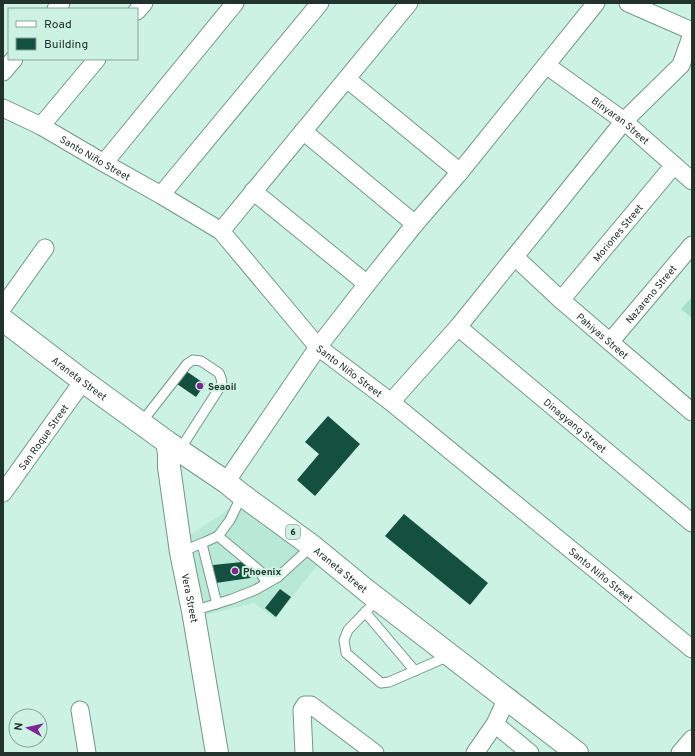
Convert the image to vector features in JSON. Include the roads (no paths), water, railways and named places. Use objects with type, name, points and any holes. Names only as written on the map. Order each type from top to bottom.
[{"type":"main road","name":"Araneta Street","points":[[3,320],[83,381],[226,482],[312,546],[371,605],[451,655],[577,753]]},
{"type":"main road","name":"Vera Street","points":[[173,446],[169,453],[169,466],[181,552],[193,611],[216,753]]},
{"type":"street","points":[[104,163],[235,3]]},
{"type":"street","points":[[161,194],[320,3]]},
{"type":"street","points":[[220,231],[409,3]]},
{"type":"street","points":[[226,482],[318,347],[366,284],[460,172],[596,3]]},
{"type":"street","points":[[391,402],[458,327],[624,121],[686,70],[692,32],[628,3]]},
{"type":"street","points":[[3,72],[13,60]]},
{"type":"street","points":[[41,126],[96,60]]},
{"type":"street","name":"Binyaran Street","points":[[546,65],[624,121],[692,181]]},
{"type":"street","points":[[346,79],[460,172]]},
{"type":"street","name":"Santo Niño Street","points":[[3,108],[41,126],[161,194],[220,231],[318,347],[391,402],[692,649]]},
{"type":"street","points":[[303,131],[415,224]]},
{"type":"street","name":"Moriones Street","points":[[561,300],[674,165]]},
{"type":"street","points":[[253,192],[366,284]]},
{"type":"street","name":"Nazareno Street","points":[[610,342],[692,245]]},
{"type":"street","points":[[3,307],[45,248]]},
{"type":"street","name":"Pahiyas Street","points":[[515,257],[561,300],[692,412]]},
{"type":"street","name":"Dinagyang Street","points":[[458,327],[692,523]]},
{"type":"street","name":"San Roque Street","points":[[3,493],[83,381]]},
{"type":"street","points":[[474,753],[495,724],[507,698]]},
{"type":"street","points":[[304,753],[302,710],[305,705],[311,705],[375,753]]},
{"type":"street","points":[[80,710],[87,753]]},
{"type":"street","points":[[495,724],[530,753]]},
{"type":"street","points":[[680,753],[692,738]]},
{"type":"lane","points":[[141,423],[187,364],[193,360],[201,360],[219,373],[222,384],[173,446]]},
{"type":"lane","points":[[181,552],[218,536],[230,520],[242,495]]},
{"type":"lane","points":[[218,536],[260,571],[266,583]]},
{"type":"lane","points":[[202,544],[217,604]]},
{"type":"lane","points":[[193,611],[255,590],[278,577],[312,546]]},
{"type":"lane","points":[[415,671],[371,605],[348,630],[344,640],[346,653],[381,683],[389,682],[415,671],[451,655]]},
{"type":"place","name":"Seaoil","points":[[200,386]]},
{"type":"place","name":"Phoenix","points":[[235,571]]}]
